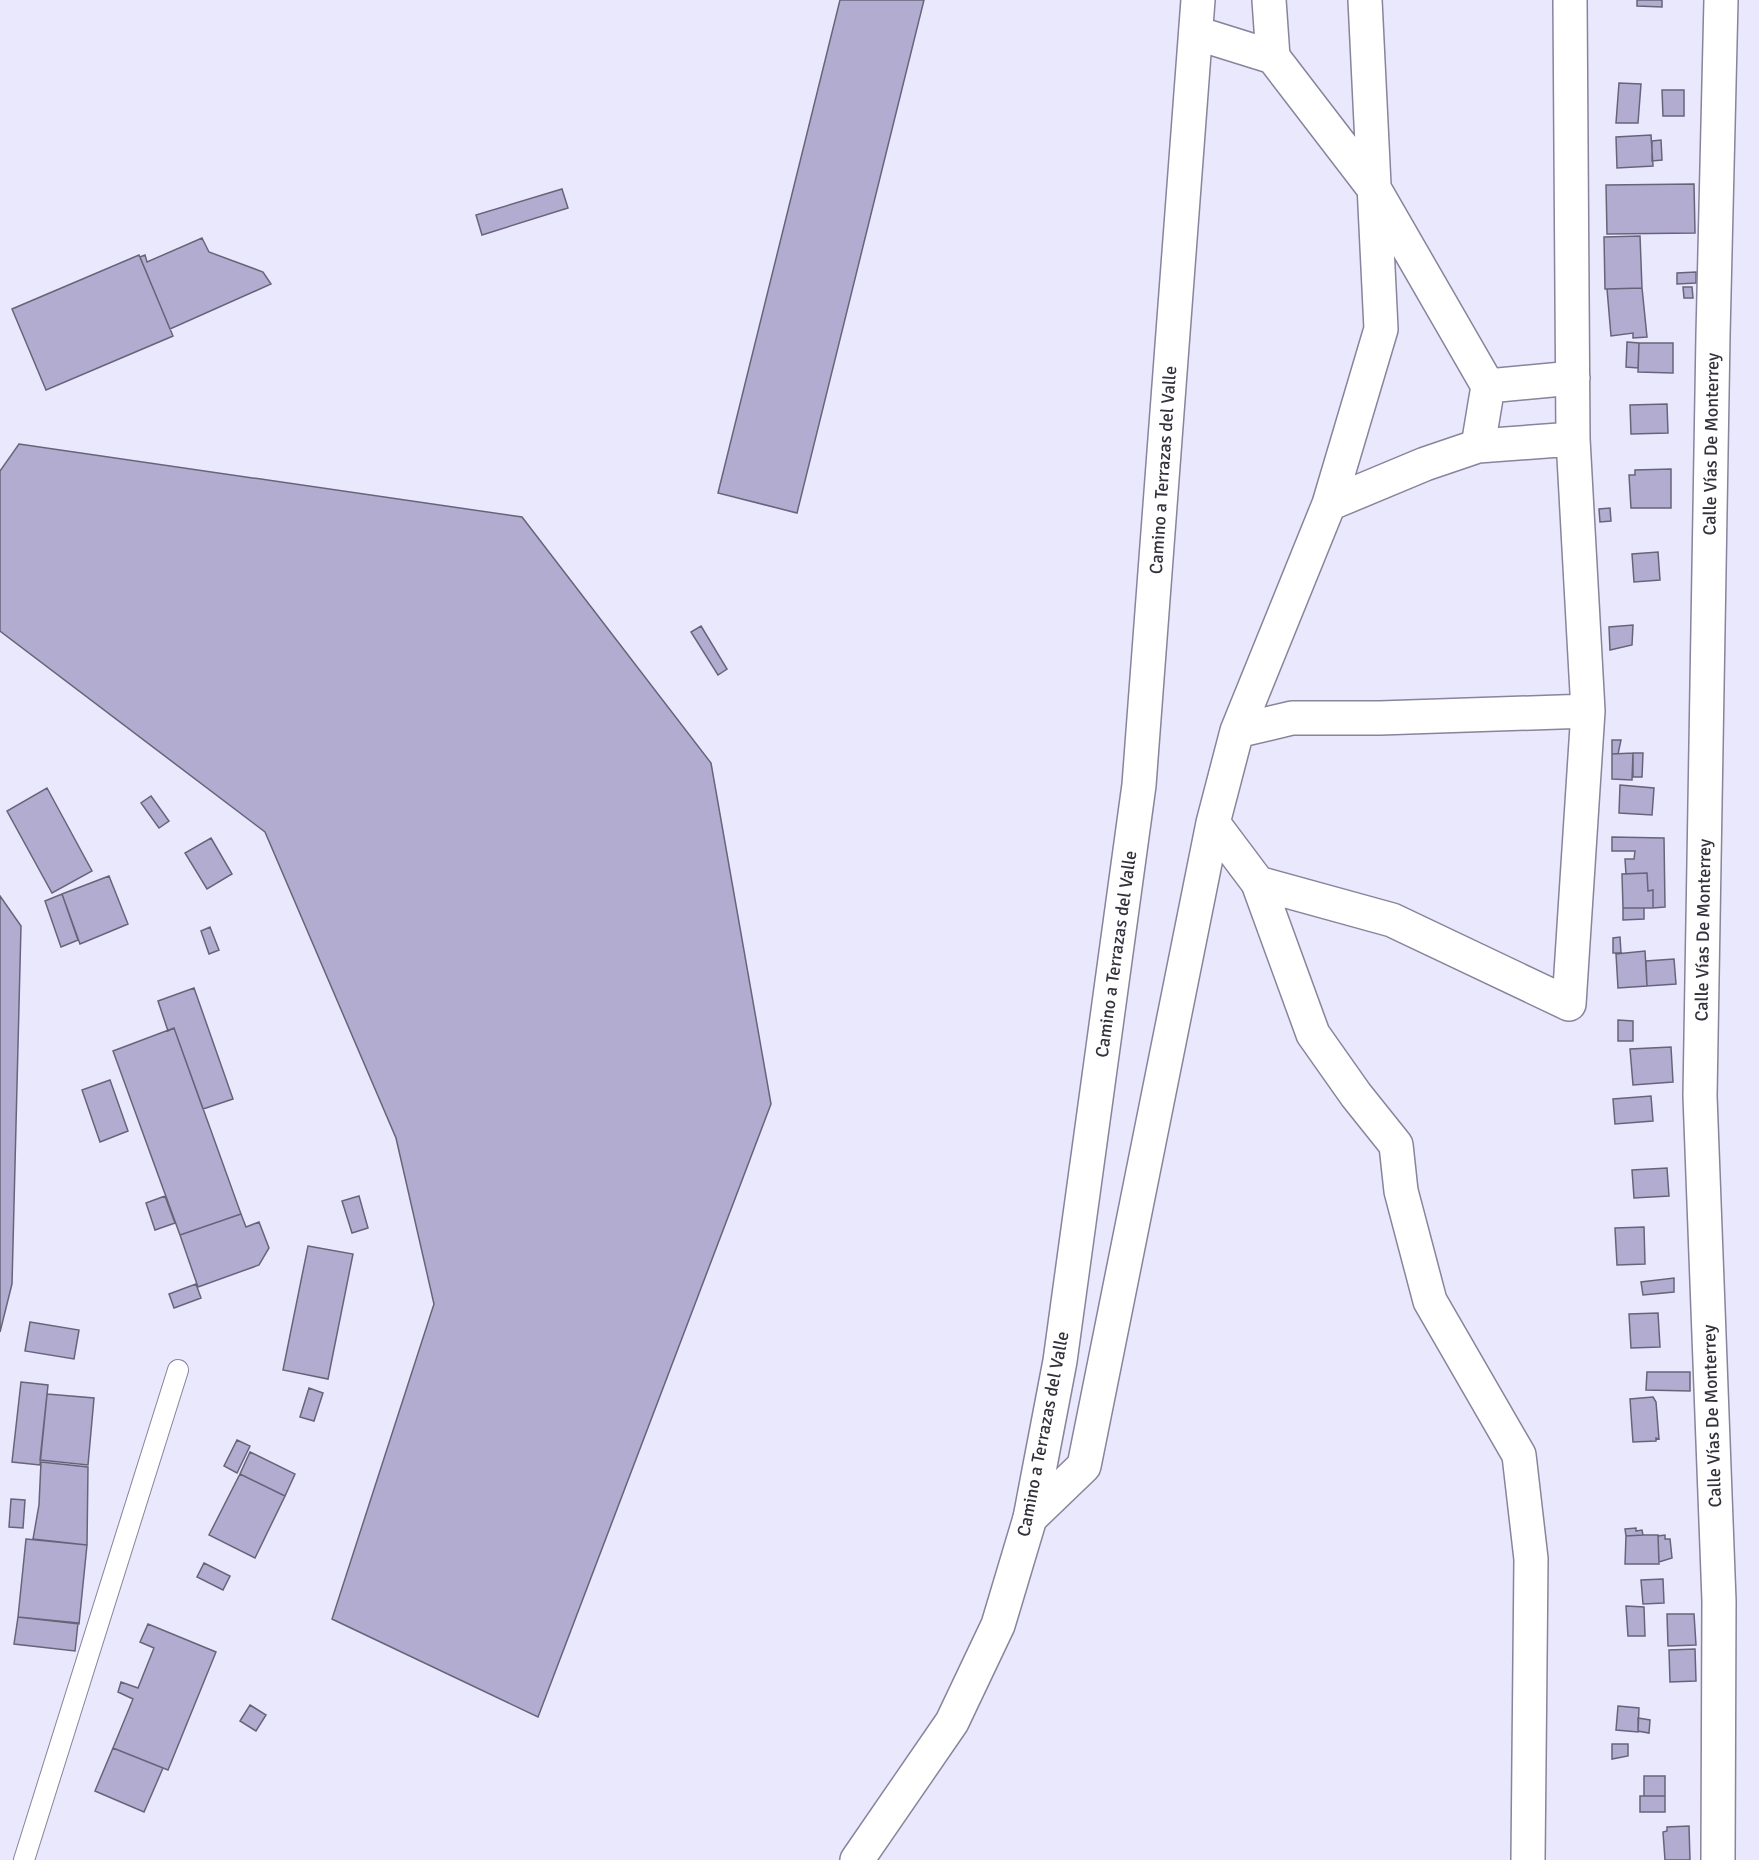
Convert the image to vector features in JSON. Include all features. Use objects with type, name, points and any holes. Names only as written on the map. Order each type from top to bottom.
[{"type":"street","name":"Camino a Terrazas del Valle","points":[[857,1860],[952,1722],[998,1625],[1030,1518],[1060,1360],[1139,785],[1198,0]]},
{"type":"street","points":[[1269,0],[1274,57],[1375,190],[1488,386],[1478,446]]},
{"type":"street","points":[[1030,1518],[1084,1466],[1213,823],[1237,731],[1329,504],[1381,329],[1365,0]]},
{"type":"street","points":[[1258,883],[1392,920],[1569,1004],[1588,711],[1573,439],[1570,0]]},
{"type":"street","name":"Calle Vías De Monterrey","points":[[1718,1860],[1719,1601],[1700,1096],[1721,0]]},
{"type":"street","points":[[1196,33],[1274,57]]},
{"type":"street","points":[[1488,386],[1573,378]]},
{"type":"street","points":[[1329,504],[1425,464],[1478,446],[1573,439]]},
{"type":"street","points":[[1237,731],[1292,718],[1380,718],[1588,711]]},
{"type":"street","points":[[1213,823],[1258,883],[1314,1034],[1356,1095],[1396,1145],[1401,1191],[1430,1302],[1519,1455],[1531,1560],[1528,1860]]},
{"type":"lane","points":[[24,1860],[178,1370]]},
{"type":"building","points":[[840,0],[924,0],[797,513],[718,493]]},
{"type":"building","points":[[1637,0],[1662,0],[1662,7],[1637,6]]},
{"type":"building","points":[[1619,83],[1641,84],[1638,123],[1616,123]]},
{"type":"building","points":[[1662,90],[1684,90],[1684,116],[1663,116]]},
{"type":"building","points":[[1651,135],[1653,166],[1617,168],[1616,137]]},
{"type":"building","points":[[1661,140],[1662,160],[1652,161],[1652,141]]},
{"type":"building","points":[[1694,184],[1695,233],[1607,234],[1606,185]]},
{"type":"building","points":[[562,189],[568,208],[482,235],[476,215]]},
{"type":"building","points":[[1640,236],[1642,288],[1605,289],[1604,237]]},
{"type":"building","points":[[202,238],[209,252],[263,272],[271,284],[170,329],[140,257],[145,255],[147,262]]},
{"type":"building","points":[[139,255],[173,336],[46,390],[12,309]]},
{"type":"building","points":[[1696,272],[1696,283],[1677,284],[1677,273]]},
{"type":"building","points":[[1683,287],[1692,287],[1693,298],[1684,298]]},
{"type":"building","points":[[1642,288],[1647,337],[1633,338],[1633,333],[1611,336],[1607,289]]},
{"type":"building","points":[[1627,342],[1639,343],[1638,368],[1626,367]]},
{"type":"building","points":[[1639,343],[1673,343],[1673,373],[1638,372]]},
{"type":"building","points":[[1667,404],[1668,433],[1631,434],[1630,405]]},
{"type":"building","points":[[19,444],[522,517],[711,763],[771,1104],[538,1717],[332,1619],[434,1304],[396,1138],[265,832],[0,631],[0,471]]},
{"type":"building","points":[[1671,469],[1671,508],[1631,508],[1629,475],[1635,475],[1635,470]]},
{"type":"building","points":[[1610,508],[1611,521],[1600,522],[1599,509]]},
{"type":"building","points":[[1658,552],[1660,580],[1634,582],[1632,554]]},
{"type":"building","points":[[1633,625],[1632,645],[1610,650],[1609,627]]},
{"type":"building","points":[[701,626],[727,669],[718,675],[691,632]]},
{"type":"building","points":[[1612,740],[1621,740],[1618,754],[1612,754]]},
{"type":"building","points":[[1633,753],[1643,753],[1642,777],[1633,777]]},
{"type":"building","points":[[1633,753],[1632,780],[1612,779],[1612,754]]},
{"type":"building","points":[[1620,785],[1654,788],[1652,815],[1619,813]]},
{"type":"building","points":[[47,788],[92,871],[52,893],[7,811]]},
{"type":"building","points":[[151,796],[169,821],[159,828],[141,803]]},
{"type":"building","points":[[1612,837],[1664,838],[1665,907],[1653,908],[1653,890],[1648,891],[1647,873],[1626,874],[1625,859],[1634,859],[1635,851],[1612,851]]},
{"type":"building","points":[[211,838],[232,874],[207,889],[185,853]]},
{"type":"building","points":[[1647,873],[1648,891],[1653,890],[1653,908],[1623,908],[1622,874]]},
{"type":"building","points":[[109,876],[128,924],[80,944],[62,894]]},
{"type":"building","points":[[62,894],[78,940],[61,947],[45,901]]},
{"type":"building","points":[[0,896],[21,926],[12,1284],[0,1332]]},
{"type":"building","points":[[1623,908],[1644,908],[1644,919],[1623,920]]},
{"type":"building","points":[[210,927],[219,950],[209,954],[201,931]]},
{"type":"building","points":[[1620,937],[1621,953],[1613,953],[1613,938]]},
{"type":"building","points":[[1645,951],[1647,986],[1618,988],[1616,954]]},
{"type":"building","points":[[1674,959],[1676,984],[1647,986],[1646,961]]},
{"type":"building","points":[[194,988],[233,1099],[203,1109],[174,1028],[168,1031],[158,1001]]},
{"type":"building","points":[[1618,1020],[1633,1021],[1633,1041],[1618,1041]]},
{"type":"building","points":[[174,1028],[241,1214],[180,1235],[113,1051]]},
{"type":"building","points":[[1671,1047],[1673,1082],[1633,1085],[1630,1049]]},
{"type":"building","points":[[110,1080],[128,1131],[100,1142],[82,1090]]},
{"type":"building","points":[[1651,1096],[1653,1121],[1615,1124],[1613,1099]]},
{"type":"building","points":[[1667,1168],[1669,1196],[1634,1198],[1632,1170]]},
{"type":"building","points":[[165,1196],[175,1223],[155,1230],[146,1203]]},
{"type":"building","points":[[359,1196],[368,1228],[352,1233],[342,1201]]},
{"type":"building","points":[[241,1214],[246,1227],[259,1222],[269,1248],[259,1265],[198,1287],[180,1235]]},
{"type":"building","points":[[1644,1227],[1645,1264],[1617,1265],[1615,1228]]},
{"type":"building","points":[[308,1246],[353,1254],[328,1379],[283,1370]]},
{"type":"building","points":[[1674,1278],[1674,1292],[1643,1295],[1641,1282]]},
{"type":"building","points":[[196,1284],[201,1298],[174,1308],[169,1294]]},
{"type":"building","points":[[1658,1313],[1660,1347],[1631,1348],[1629,1314]]},
{"type":"building","points":[[30,1322],[79,1330],[74,1359],[25,1351]]},
{"type":"building","points":[[1647,1372],[1690,1372],[1690,1391],[1646,1390]]},
{"type":"building","points":[[21,1382],[48,1385],[40,1465],[12,1462]]},
{"type":"building","points":[[309,1388],[323,1393],[314,1421],[300,1417]]},
{"type":"building","points":[[47,1394],[94,1398],[88,1465],[40,1460]]},
{"type":"building","points":[[1653,1397],[1656,1402],[1659,1439],[1633,1442],[1630,1399]]},
{"type":"building","points":[[237,1440],[250,1446],[237,1473],[224,1466]]},
{"type":"building","points":[[250,1452],[295,1474],[285,1496],[240,1474]]},
{"type":"building","points":[[41,1462],[88,1467],[87,1545],[33,1539],[39,1505]]},
{"type":"building","points":[[240,1474],[285,1496],[255,1558],[209,1535]]},
{"type":"building","points":[[11,1499],[25,1500],[23,1528],[9,1527]]},
{"type":"building","points":[[1636,1528],[1636,1531],[1642,1530],[1643,1535],[1626,1536],[1625,1529]]},
{"type":"building","points":[[1658,1535],[1659,1564],[1625,1564],[1626,1536]]},
{"type":"building","points":[[1665,1535],[1665,1539],[1670,1539],[1672,1558],[1659,1562],[1658,1536]]},
{"type":"building","points":[[26,1539],[87,1545],[79,1624],[18,1617]]},
{"type":"building","points":[[204,1563],[230,1576],[223,1590],[197,1577]]},
{"type":"building","points":[[1663,1579],[1664,1603],[1643,1604],[1641,1580]]},
{"type":"building","points":[[1626,1606],[1644,1607],[1645,1636],[1628,1636]]},
{"type":"building","points":[[1667,1614],[1694,1614],[1696,1645],[1668,1646]]},
{"type":"building","points":[[18,1617],[78,1623],[75,1651],[14,1644]]},
{"type":"building","points":[[148,1624],[216,1652],[168,1770],[113,1748],[133,1699],[118,1692],[121,1682],[138,1688],[154,1648],[140,1642]]},
{"type":"building","points":[[1695,1649],[1696,1681],[1670,1682],[1669,1650]]},
{"type":"building","points":[[250,1705],[266,1715],[256,1731],[240,1721]]},
{"type":"building","points":[[1618,1706],[1639,1708],[1638,1732],[1616,1730]]},
{"type":"building","points":[[1638,1718],[1650,1720],[1649,1733],[1638,1731]]},
{"type":"building","points":[[1612,1744],[1628,1744],[1628,1756],[1612,1759]]},
{"type":"building","points":[[113,1748],[163,1768],[144,1812],[95,1791]]},
{"type":"building","points":[[1644,1776],[1665,1776],[1665,1796],[1644,1796]]},
{"type":"building","points":[[1640,1796],[1665,1796],[1665,1812],[1640,1812]]},
{"type":"building","points":[[1689,1826],[1690,1860],[1665,1860],[1663,1832],[1667,1831],[1667,1827]]}]
